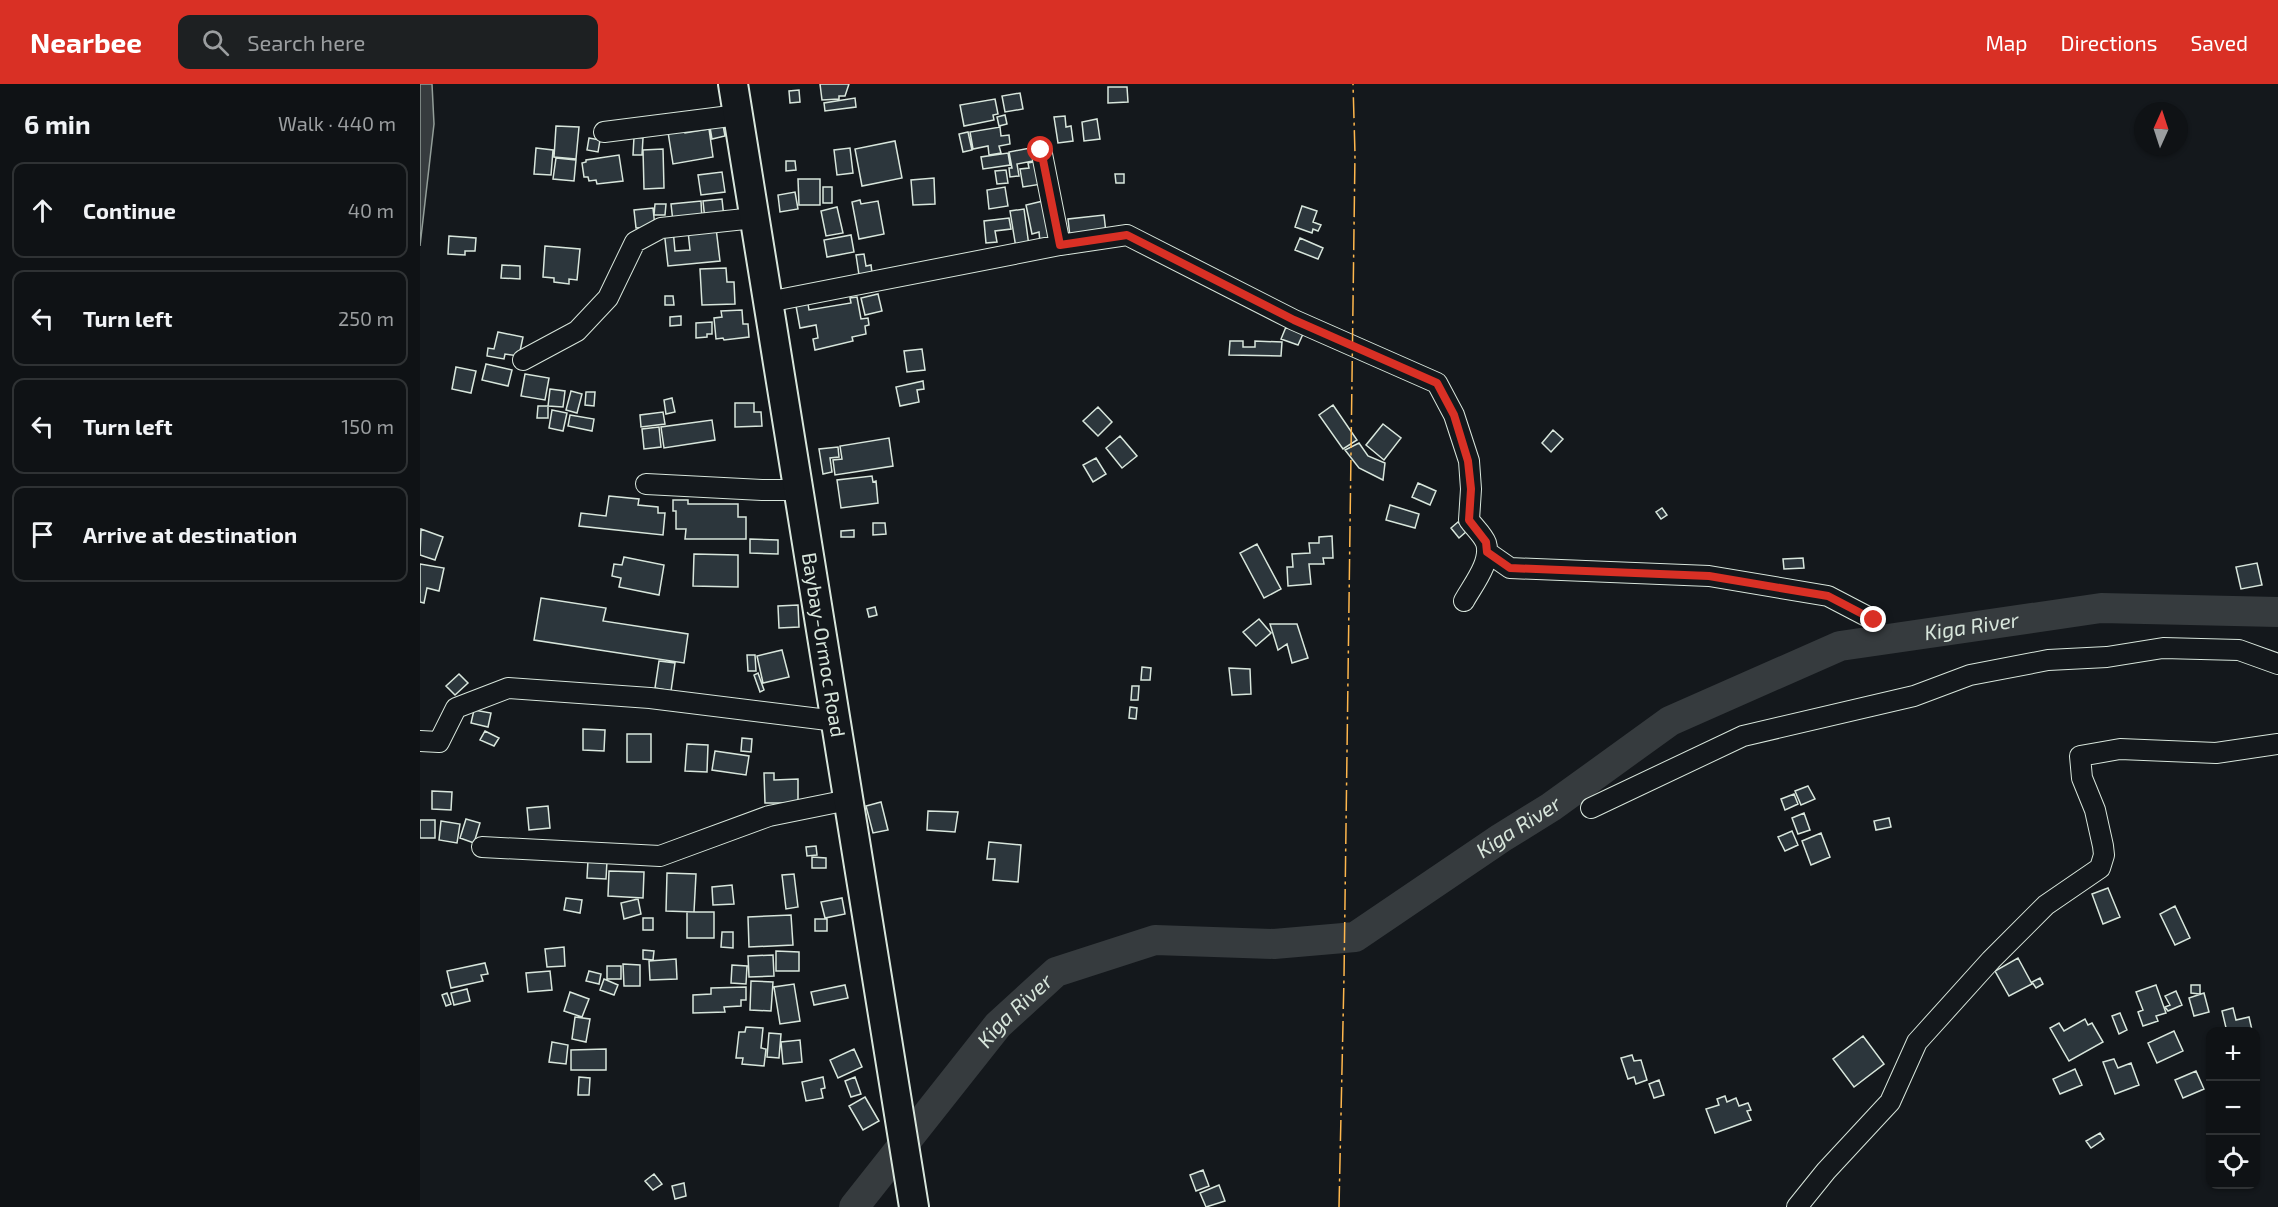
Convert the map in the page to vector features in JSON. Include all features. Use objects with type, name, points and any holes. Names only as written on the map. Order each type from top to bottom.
[{"type":"highway","name":"Baybay-Ormoc Road","points":[[733,84],[914,1207]]},
{"type":"street","points":[[604,132],[738,115]]},
{"type":"street","points":[[1041,149],[1060,245]]},
{"type":"street","points":[[523,360],[577,331],[608,298],[635,242],[661,228],[754,218]]},
{"type":"street","points":[[768,302],[1060,245],[1127,235],[1294,320],[1437,383],[1454,415],[1468,461],[1471,489],[1469,520],[1486,542],[1485,563],[1464,601]]},
{"type":"street","points":[[646,484],[798,490]]},
{"type":"street","points":[[1487,552],[1510,568],[1709,576],[1828,596],[1874,620]]},
{"type":"street","points":[[1591,808],[1743,736],[1914,696],[1970,675],[2048,660],[2107,657],[2163,648],[2239,650],[2278,664]]},
{"type":"street","points":[[420,741],[439,742],[456,708],[508,688],[650,698],[836,722]]},
{"type":"street","points":[[1797,1207],[1826,1171],[1890,1102],[1917,1042],[1991,960],[2046,905],[2100,868],[2104,855],[2103,846],[2095,810],[2082,778],[2080,756],[2120,749],[2216,753],[2278,744]]},
{"type":"street","points":[[482,847],[660,856],[769,816],[849,800]]},
{"type":"shaded area","points":[[420,84],[432,84],[434,124],[420,246]]},
{"type":"building","points":[[820,84],[849,84],[845,96],[839,96],[839,99],[822,100]]},
{"type":"building","points":[[1108,87],[1127,87],[1128,102],[1108,103]]},
{"type":"building","points":[[799,90],[800,102],[790,103],[789,91]]},
{"type":"building","points":[[1020,93],[1023,109],[1005,112],[1002,96]]},
{"type":"building","points":[[855,98],[856,107],[825,111],[824,103]]},
{"type":"building","points":[[995,99],[998,114],[993,115],[994,120],[964,126],[960,105]]},
{"type":"building","points":[[1005,115],[1007,124],[999,126],[997,117]]},
{"type":"building","points":[[1065,116],[1066,127],[1071,126],[1073,141],[1058,143],[1054,117]]},
{"type":"building","points":[[1097,119],[1100,139],[1084,141],[1082,122]]},
{"type":"building","points":[[723,125],[725,136],[712,139],[710,127]]},
{"type":"building","points":[[556,126],[579,127],[576,159],[554,157]]},
{"type":"building","points":[[1000,127],[1001,136],[1009,135],[1010,144],[999,146],[1001,153],[989,155],[988,146],[973,149],[970,132]]},
{"type":"building","points":[[684,129],[685,133],[709,129],[713,157],[673,164],[668,132]]},
{"type":"building","points":[[968,132],[972,150],[963,152],[959,134]]},
{"type":"building","points":[[634,137],[643,138],[642,155],[633,155]]},
{"type":"building","points":[[589,138],[600,140],[598,152],[587,150]]},
{"type":"building","points":[[895,141],[902,178],[862,186],[855,149]]},
{"type":"building","points":[[1035,147],[1038,160],[1017,164],[1019,176],[1010,177],[1009,168],[1012,168],[1009,152]]},
{"type":"building","points":[[536,148],[553,150],[551,175],[534,174]]},
{"type":"building","points":[[850,148],[853,173],[837,175],[834,150]]},
{"type":"building","points":[[663,149],[664,188],[644,189],[643,150]]},
{"type":"building","points":[[1008,153],[1010,165],[983,169],[981,157]]},
{"type":"building","points":[[619,155],[623,181],[597,184],[596,180],[589,181],[588,177],[584,177],[582,163],[586,160]]},
{"type":"building","points":[[556,158],[576,160],[574,181],[553,179]]},
{"type":"building","points":[[786,161],[795,161],[796,170],[786,171]]},
{"type":"building","points":[[1038,161],[1042,184],[1023,187],[1020,169],[1029,168],[1028,163]]},
{"type":"building","points":[[1006,170],[1008,183],[997,184],[995,171]]},
{"type":"building","points":[[722,172],[725,192],[701,195],[698,175]]},
{"type":"building","points":[[1115,174],[1124,174],[1124,183],[1116,183]]},
{"type":"building","points":[[934,178],[935,204],[913,205],[911,180]]},
{"type":"building","points":[[798,179],[820,179],[820,205],[799,205]]},
{"type":"building","points":[[823,187],[832,187],[832,203],[823,203]]},
{"type":"building","points":[[1005,187],[1008,206],[989,209],[987,190]]},
{"type":"building","points":[[795,192],[798,209],[780,212],[778,195]]},
{"type":"building","points":[[722,199],[724,218],[705,220],[703,201]]},
{"type":"building","points":[[860,200],[861,204],[878,201],[884,234],[859,239],[852,202]]},
{"type":"building","points":[[701,201],[702,220],[673,222],[671,204]]},
{"type":"building","points":[[1043,201],[1050,240],[1040,242],[1039,232],[1032,234],[1026,205]]},
{"type":"building","points":[[655,204],[666,204],[665,215],[654,215]]},
{"type":"building","points":[[1302,206],[1317,211],[1313,222],[1321,225],[1318,231],[1313,229],[1312,233],[1295,227]]},
{"type":"building","points":[[837,207],[843,233],[826,236],[821,211]]},
{"type":"building","points":[[653,208],[655,227],[636,228],[634,210]]},
{"type":"building","points":[[1024,209],[1029,246],[1016,248],[1010,211]]},
{"type":"building","points":[[1104,215],[1106,233],[1070,237],[1068,219]]},
{"type":"building","points":[[1009,218],[1011,229],[995,231],[997,242],[986,243],[984,221]]},
{"type":"building","points":[[716,228],[720,261],[668,266],[664,230],[673,229],[675,251],[690,250],[688,231]]},
{"type":"building","points":[[851,235],[854,252],[827,257],[824,240]]},
{"type":"building","points":[[449,236],[476,238],[475,251],[465,251],[465,255],[448,254]]},
{"type":"building","points":[[1300,238],[1323,248],[1318,259],[1295,250]]},
{"type":"building","points":[[545,246],[580,249],[577,280],[569,279],[569,284],[554,282],[554,278],[543,277]]},
{"type":"building","points":[[864,254],[866,266],[871,265],[872,273],[859,275],[856,255]]},
{"type":"building","points":[[502,265],[520,266],[520,279],[501,278]]},
{"type":"building","points":[[726,268],[727,282],[734,282],[735,304],[702,305],[700,269]]},
{"type":"building","points":[[878,294],[882,311],[865,315],[861,298]]},
{"type":"building","points":[[665,296],[673,296],[674,305],[665,305]]},
{"type":"building","points":[[857,297],[861,319],[868,318],[869,325],[865,326],[866,334],[852,337],[853,341],[815,350],[813,339],[818,338],[816,325],[800,328],[796,306],[808,304],[809,310],[851,303],[850,298]]},
{"type":"building","points":[[742,310],[743,324],[748,324],[749,337],[716,339],[714,318],[722,317],[721,311]]},
{"type":"building","points":[[681,316],[681,325],[670,326],[670,317]]},
{"type":"building","points":[[712,322],[712,334],[696,338],[696,323]]},
{"type":"building","points":[[1286,327],[1303,334],[1298,345],[1281,339]]},
{"type":"building","points":[[498,332],[523,337],[519,356],[505,354],[504,359],[487,356],[488,348],[494,349]]},
{"type":"building","points":[[1230,341],[1243,341],[1243,347],[1255,347],[1255,341],[1282,342],[1281,356],[1229,355]]},
{"type":"building","points":[[922,349],[925,370],[907,372],[904,351]]},
{"type":"building","points":[[486,364],[512,370],[508,386],[482,380]]},
{"type":"building","points":[[456,367],[476,371],[471,393],[452,389]]},
{"type":"building","points":[[525,374],[549,378],[545,400],[521,396]]},
{"type":"building","points":[[923,381],[924,389],[917,390],[919,402],[900,406],[896,387]]},
{"type":"building","points":[[550,389],[565,391],[563,407],[548,406]]},
{"type":"building","points":[[571,391],[582,394],[577,413],[566,410]]},
{"type":"building","points":[[586,392],[595,392],[594,406],[585,405]]},
{"type":"building","points":[[672,398],[675,412],[666,414],[664,400]]},
{"type":"building","points":[[735,403],[754,403],[754,412],[761,412],[762,426],[735,427]]},
{"type":"building","points":[[1333,405],[1357,440],[1343,449],[1319,415]]},
{"type":"building","points":[[538,406],[548,406],[548,418],[537,418]]},
{"type":"building","points":[[1098,407],[1112,422],[1098,436],[1083,421]]},
{"type":"building","points":[[552,410],[567,413],[563,431],[549,428]]},
{"type":"building","points":[[663,412],[665,424],[641,427],[640,415]]},
{"type":"building","points":[[570,415],[594,419],[592,431],[568,426]]},
{"type":"building","points":[[712,420],[715,440],[664,448],[661,427]]},
{"type":"building","points":[[1383,424],[1401,438],[1384,460],[1366,445]]},
{"type":"building","points":[[659,427],[661,447],[644,449],[642,429]]},
{"type":"building","points":[[1553,430],[1563,439],[1551,452],[1542,443]]},
{"type":"building","points":[[1120,436],[1137,456],[1122,468],[1106,448]]},
{"type":"building","points":[[889,438],[893,466],[835,475],[833,460],[842,459],[840,446]]},
{"type":"building","points":[[1359,443],[1368,456],[1385,463],[1383,480],[1359,468],[1345,450]]},
{"type":"building","points":[[838,447],[839,457],[830,458],[832,472],[823,474],[819,449]]},
{"type":"building","points":[[1096,458],[1106,474],[1093,482],[1083,465]]},
{"type":"building","points":[[872,476],[873,482],[876,481],[878,503],[841,508],[837,480]]},
{"type":"building","points":[[1418,483],[1436,491],[1430,505],[1412,497]]},
{"type":"building","points":[[609,496],[639,499],[638,505],[658,507],[658,513],[665,513],[663,535],[579,526],[581,513],[606,516]]},
{"type":"building","points":[[673,500],[688,500],[688,504],[738,504],[738,517],[746,517],[746,539],[685,539],[686,529],[676,529],[676,511],[673,511]]},
{"type":"building","points":[[1390,505],[1419,514],[1415,528],[1386,520]]},
{"type":"building","points":[[1662,508],[1667,515],[1661,519],[1656,512]]},
{"type":"building","points":[[1458,522],[1467,531],[1459,538],[1451,528]]},
{"type":"building","points":[[873,523],[885,523],[886,534],[873,535]]},
{"type":"building","points":[[421,529],[443,537],[435,560],[420,555]]},
{"type":"building","points":[[854,530],[854,537],[841,537],[841,531]]},
{"type":"building","points":[[1332,536],[1333,558],[1323,558],[1324,564],[1309,564],[1311,584],[1288,586],[1287,567],[1293,567],[1292,554],[1310,553],[1309,543],[1319,543],[1319,537]]},
{"type":"building","points":[[750,539],[778,540],[778,554],[750,553]]},
{"type":"building","points":[[1257,544],[1281,589],[1264,598],[1240,553]]},
{"type":"building","points":[[694,554],[738,555],[738,587],[693,586]]},
{"type":"building","points":[[624,557],[664,565],[659,595],[619,587],[621,578],[612,576],[614,564],[622,565]]},
{"type":"building","points":[[1803,558],[1804,568],[1784,569],[1783,559]]},
{"type":"building","points":[[2257,563],[2262,585],[2241,589],[2236,567]]},
{"type":"building","points":[[420,564],[444,568],[439,591],[427,588],[424,603],[420,602]]},
{"type":"building","points":[[541,598],[606,608],[603,621],[688,634],[684,663],[534,640]]},
{"type":"building","points":[[798,605],[799,627],[779,628],[778,606]]},
{"type":"building","points":[[875,607],[877,615],[869,617],[867,609]]},
{"type":"building","points":[[1259,619],[1271,633],[1256,646],[1243,632]]},
{"type":"building","points":[[1270,624],[1297,624],[1308,658],[1292,663],[1287,644],[1278,650]]},
{"type":"building","points":[[782,650],[789,677],[763,683],[757,656]]},
{"type":"building","points":[[747,655],[755,655],[756,671],[748,671]]},
{"type":"building","points":[[659,661],[675,663],[671,691],[655,688]]},
{"type":"building","points":[[1142,667],[1151,668],[1150,680],[1141,680]]},
{"type":"building","points":[[1229,668],[1250,669],[1251,694],[1232,695]]},
{"type":"building","points":[[758,673],[764,690],[760,692],[754,675]]},
{"type":"building","points":[[459,674],[468,683],[455,695],[446,686]]},
{"type":"building","points":[[1132,686],[1139,686],[1138,700],[1131,700]]},
{"type":"building","points":[[1130,707],[1137,708],[1136,719],[1129,718]]},
{"type":"building","points":[[474,710],[491,713],[488,727],[471,723]]},
{"type":"building","points":[[583,729],[605,730],[604,751],[583,750]]},
{"type":"building","points":[[485,731],[499,738],[494,746],[480,740]]},
{"type":"building","points":[[627,734],[651,734],[651,762],[627,762]]},
{"type":"building","points":[[742,738],[752,739],[751,752],[741,751]]},
{"type":"building","points":[[687,744],[708,745],[707,772],[685,771]]},
{"type":"building","points":[[715,751],[749,756],[746,775],[712,770]]},
{"type":"building","points":[[764,773],[774,773],[774,780],[798,779],[798,803],[765,803]]},
{"type":"building","points":[[1808,786],[1815,799],[1801,805],[1795,791]]},
{"type":"building","points":[[432,791],[452,792],[451,810],[432,809]]},
{"type":"building","points":[[1794,794],[1798,804],[1785,810],[1781,799]]},
{"type":"building","points":[[881,802],[888,830],[873,833],[866,806]]},
{"type":"building","points":[[548,806],[550,828],[529,830],[527,808]]},
{"type":"building","points":[[928,811],[958,812],[955,832],[927,830]]},
{"type":"building","points":[[1804,813],[1810,830],[1798,834],[1792,818]]},
{"type":"building","points":[[1889,818],[1891,827],[1876,830],[1874,821]]},
{"type":"building","points":[[466,819],[480,823],[474,843],[460,838]]},
{"type":"building","points":[[420,820],[435,820],[435,838],[420,838]]},
{"type":"building","points":[[441,821],[460,824],[457,843],[439,840]]},
{"type":"building","points":[[1792,831],[1798,845],[1785,851],[1778,837]]},
{"type":"building","points":[[1821,833],[1830,857],[1811,865],[1802,841]]},
{"type":"building","points":[[989,842],[1021,845],[1018,882],[993,880],[995,859],[987,859]]},
{"type":"building","points":[[816,846],[817,855],[807,856],[806,847]]},
{"type":"building","points":[[812,857],[826,858],[826,868],[812,868]]},
{"type":"building","points":[[588,860],[607,861],[606,879],[587,878]]},
{"type":"building","points":[[609,871],[644,872],[643,898],[608,896]]},
{"type":"building","points":[[667,873],[696,874],[694,912],[666,911]]},
{"type":"building","points":[[794,874],[798,907],[786,909],[782,875]]},
{"type":"building","points":[[732,885],[734,904],[713,905],[712,887]]},
{"type":"building","points":[[2108,888],[2120,917],[2103,924],[2092,894]]},
{"type":"building","points":[[566,898],[582,900],[580,913],[564,910]]},
{"type":"building","points":[[842,898],[845,914],[825,918],[821,902]]},
{"type":"building","points":[[638,899],[641,914],[624,919],[621,903]]},
{"type":"building","points":[[2175,906],[2190,938],[2175,945],[2160,914]]},
{"type":"building","points":[[687,912],[714,912],[714,938],[687,938]]},
{"type":"building","points":[[791,915],[793,945],[749,947],[748,917]]},
{"type":"building","points":[[643,918],[653,918],[653,930],[643,930]]},
{"type":"building","points":[[815,919],[827,919],[827,931],[815,931]]},
{"type":"building","points":[[722,932],[733,932],[733,948],[721,947]]},
{"type":"building","points":[[564,947],[565,966],[547,967],[545,949]]},
{"type":"building","points":[[643,950],[654,951],[653,960],[643,959]]},
{"type":"building","points":[[776,951],[799,952],[799,971],[776,971]]},
{"type":"building","points":[[773,955],[774,976],[749,977],[748,956]]},
{"type":"building","points":[[2018,958],[2032,984],[2009,996],[1995,971]]},
{"type":"building","points":[[676,959],[677,979],[650,980],[649,961]]},
{"type":"building","points":[[485,963],[488,974],[481,975],[483,981],[451,988],[447,971]]},
{"type":"building","points":[[623,964],[640,965],[640,986],[624,986]]},
{"type":"building","points":[[732,965],[747,966],[746,984],[731,983]]},
{"type":"building","points":[[607,966],[621,966],[621,979],[607,979]]},
{"type":"building","points":[[550,971],[552,990],[528,992],[526,973]]},
{"type":"building","points":[[589,971],[601,974],[599,984],[586,981]]},
{"type":"building","points":[[2040,978],[2043,984],[2036,988],[2032,982]]},
{"type":"building","points":[[604,979],[618,985],[614,995],[600,990]]},
{"type":"building","points":[[751,981],[773,982],[771,1011],[750,1010]]},
{"type":"building","points":[[794,984],[800,1021],[780,1024],[774,987]]},
{"type":"building","points":[[845,985],[848,998],[814,1005],[811,992]]},
{"type":"building","points":[[2156,985],[2166,1013],[2156,1016],[2158,1021],[2143,1026],[2138,1012],[2143,1010],[2136,992]]},
{"type":"building","points":[[2191,985],[2200,985],[2200,994],[2191,993]]},
{"type":"building","points":[[746,987],[746,1000],[741,1000],[741,1006],[724,1007],[725,1012],[693,1013],[693,995],[711,994],[711,988]]},
{"type":"building","points":[[467,989],[470,1001],[454,1005],[451,993]]},
{"type":"building","points":[[2176,991],[2182,1005],[2168,1011],[2165,1007],[2170,1005],[2165,996]]},
{"type":"building","points":[[570,992],[589,999],[582,1017],[564,1011]]},
{"type":"building","points":[[447,993],[451,1004],[446,1006],[442,995]]},
{"type":"building","points":[[2204,993],[2209,1012],[2194,1016],[2189,998]]},
{"type":"building","points":[[2233,1008],[2236,1020],[2249,1017],[2251,1027],[2226,1027],[2222,1011]]},
{"type":"building","points":[[2120,1013],[2127,1030],[2119,1034],[2112,1016]]},
{"type":"building","points":[[575,1017],[590,1019],[586,1042],[572,1039]]},
{"type":"building","points":[[2085,1019],[2088,1025],[2092,1023],[2103,1042],[2069,1061],[2050,1028],[2059,1023],[2064,1031]]},
{"type":"building","points":[[746,1027],[763,1028],[761,1048],[766,1049],[764,1066],[742,1064],[743,1058],[736,1058],[739,1032],[745,1032]]},
{"type":"building","points":[[2174,1031],[2183,1051],[2157,1063],[2148,1043]]},
{"type":"building","points":[[769,1033],[781,1034],[779,1058],[767,1057]]},
{"type":"building","points":[[1863,1036],[1884,1064],[1854,1087],[1833,1059]]},
{"type":"building","points":[[800,1040],[802,1062],[783,1064],[781,1042]]},
{"type":"building","points":[[552,1042],[568,1045],[566,1064],[549,1062]]},
{"type":"building","points":[[606,1049],[606,1070],[571,1070],[571,1050]]},
{"type":"building","points":[[854,1049],[862,1067],[838,1078],[830,1060]]},
{"type":"building","points":[[1632,1055],[1634,1061],[1641,1060],[1647,1080],[1636,1084],[1634,1077],[1628,1079],[1621,1058]]},
{"type":"building","points":[[2114,1059],[2118,1068],[2131,1063],[2139,1085],[2115,1094],[2103,1062]]},
{"type":"building","points":[[2075,1069],[2082,1085],[2060,1094],[2053,1079]]},
{"type":"building","points":[[2196,1071],[2204,1089],[2183,1098],[2175,1080]]},
{"type":"building","points":[[579,1077],[590,1078],[589,1095],[578,1095]]},
{"type":"building","points":[[823,1077],[825,1088],[821,1089],[823,1098],[806,1101],[802,1082]]},
{"type":"building","points":[[855,1077],[861,1094],[851,1097],[845,1081]]},
{"type":"building","points":[[1659,1080],[1664,1095],[1654,1098],[1649,1084]]},
{"type":"building","points":[[1725,1096],[1727,1102],[1736,1098],[1739,1106],[1748,1103],[1751,1110],[1747,1111],[1751,1120],[1715,1133],[1706,1109],[1719,1105],[1717,1099]]},
{"type":"building","points":[[865,1097],[879,1121],[863,1130],[849,1106]]},
{"type":"building","points":[[2100,1133],[2104,1139],[2091,1148],[2086,1141]]},
{"type":"building","points":[[1203,1170],[1209,1186],[1196,1191],[1190,1175]]},
{"type":"building","points":[[654,1174],[662,1184],[653,1190],[645,1181]]},
{"type":"building","points":[[684,1183],[686,1196],[675,1199],[672,1186]]},
{"type":"building","points":[[1219,1185],[1225,1201],[1206,1207],[1200,1193]]},
{"type":"waterway","name":"Kiga River","points":[[854,1207],[998,1025],[1056,972],[1155,940],[1274,944],[1355,937],[1501,838],[1551,807],[1670,721],[1840,646],[2101,608],[2278,612]]},
{"type":"power","points":[[1339,1207],[1355,154],[1353,84]]},
{"type":"route","points":[[1041,150],[1060,245],[1127,235],[1294,320],[1437,383],[1454,415],[1468,461],[1471,489],[1469,520],[1486,542],[1487,552],[1510,568],[1709,576],[1828,596],[1874,620]]}]
